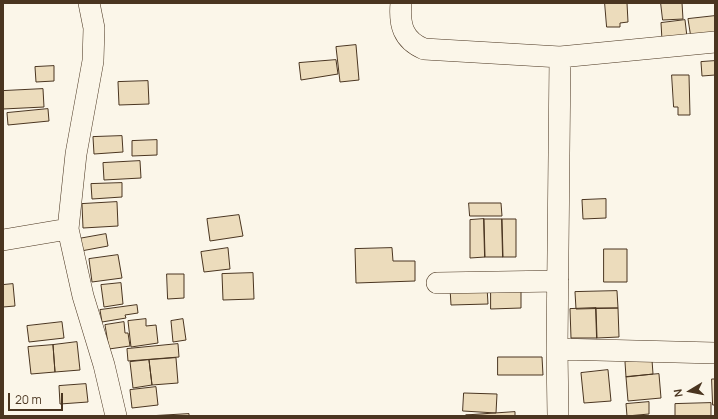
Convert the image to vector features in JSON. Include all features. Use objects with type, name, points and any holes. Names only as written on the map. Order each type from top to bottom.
[{"type":"street","points":[[89,3],[94,28],[92,61],[76,154],[68,229],[83,296],[104,365],[116,416]]},
{"type":"street","points":[[401,3],[402,26],[413,44],[424,49],[560,57],[715,42]]},
{"type":"street","points":[[558,416],[557,349],[560,57]]},
{"type":"street","points":[[3,240],[68,229]]},
{"type":"street","points":[[437,283],[558,281]]},
{"type":"street","points":[[557,349],[715,354]]},
{"type":"building","points":[[605,3],[627,3],[628,22],[620,23],[620,27],[607,27]]},
{"type":"building","points":[[661,3],[682,3],[683,19],[663,20]]},
{"type":"building","points":[[715,16],[715,35],[691,38],[688,19]]},
{"type":"building","points":[[685,20],[687,37],[662,40],[661,23]]},
{"type":"building","points":[[356,45],[359,80],[340,82],[336,47]]},
{"type":"building","points":[[336,60],[338,74],[301,80],[299,63]]},
{"type":"building","points":[[715,61],[715,75],[702,76],[701,62]]},
{"type":"building","points":[[54,66],[54,81],[36,82],[35,67]]},
{"type":"building","points":[[672,75],[689,75],[690,115],[678,115],[678,107],[674,107]]},
{"type":"building","points":[[148,81],[149,104],[119,105],[118,82]]},
{"type":"building","points":[[43,89],[44,107],[3,109],[3,91]]},
{"type":"building","points":[[48,109],[49,121],[8,125],[7,113]]},
{"type":"building","points":[[122,136],[123,152],[94,154],[93,137]]},
{"type":"building","points":[[157,140],[157,155],[132,156],[132,141]]},
{"type":"building","points":[[140,161],[141,178],[104,180],[103,163]]},
{"type":"building","points":[[122,183],[122,197],[92,199],[91,184]]},
{"type":"building","points":[[606,199],[606,218],[583,219],[582,200]]},
{"type":"building","points":[[117,202],[118,226],[83,228],[82,204]]},
{"type":"building","points":[[469,203],[501,203],[502,216],[470,216]]},
{"type":"building","points":[[239,215],[243,236],[210,241],[207,219]]},
{"type":"building","points":[[484,219],[485,257],[470,258],[470,220]]},
{"type":"building","points":[[484,219],[502,219],[503,257],[485,257]]},
{"type":"building","points":[[502,219],[516,219],[516,257],[503,257]]},
{"type":"building","points":[[106,234],[108,246],[81,251],[78,239]]},
{"type":"building","points":[[228,248],[230,269],[204,272],[201,252]]},
{"type":"building","points":[[392,248],[393,261],[415,261],[415,281],[356,283],[355,249]]},
{"type":"building","points":[[604,249],[627,249],[627,282],[604,282]]},
{"type":"building","points":[[118,255],[122,278],[92,282],[89,259]]},
{"type":"building","points":[[253,273],[254,299],[223,300],[222,274]]},
{"type":"building","points":[[167,274],[184,274],[184,298],[168,299]]},
{"type":"building","points":[[121,283],[123,304],[104,307],[101,285]]},
{"type":"building","points":[[13,284],[15,306],[3,307],[3,285]]},
{"type":"building","points":[[487,287],[488,304],[451,305],[450,288]]},
{"type":"building","points":[[491,287],[521,287],[521,308],[491,309]]},
{"type":"building","points":[[617,291],[618,308],[576,309],[575,292]]},
{"type":"building","points":[[137,305],[138,313],[125,315],[126,318],[102,322],[100,310]]},
{"type":"building","points":[[596,308],[597,338],[571,338],[570,309]]},
{"type":"building","points":[[596,308],[618,308],[619,337],[597,338]]},
{"type":"building","points":[[146,319],[146,326],[156,325],[158,343],[131,347],[128,321]]},
{"type":"building","points":[[183,319],[186,340],[173,342],[171,321]]},
{"type":"building","points":[[62,322],[64,338],[29,342],[27,326]]},
{"type":"building","points":[[124,322],[125,333],[128,333],[130,346],[109,349],[105,325]]},
{"type":"building","points":[[77,342],[80,370],[55,372],[53,345]]},
{"type":"building","points":[[178,344],[179,357],[128,361],[127,349]]},
{"type":"building","points":[[53,345],[55,372],[31,374],[28,347]]},
{"type":"building","points":[[498,357],[542,357],[543,375],[498,375]]},
{"type":"building","points":[[176,358],[178,383],[152,385],[149,360]]},
{"type":"building","points":[[149,360],[152,385],[133,388],[130,362]]},
{"type":"building","points":[[652,360],[653,374],[626,377],[625,362]]},
{"type":"building","points":[[608,370],[611,401],[584,403],[581,373]]},
{"type":"building","points":[[659,374],[661,398],[628,401],[626,377]]},
{"type":"building","points":[[712,379],[715,379],[715,405],[713,405]]},
{"type":"building","points":[[86,384],[88,402],[60,404],[59,386]]},
{"type":"building","points":[[156,387],[158,405],[132,408],[130,390]]},
{"type":"building","points":[[464,393],[497,394],[496,413],[463,411]]},
{"type":"building","points":[[649,402],[649,414],[627,416],[626,404]]},
{"type":"building","points":[[711,403],[711,416],[675,416],[675,404]]},
{"type":"building","points":[[515,412],[515,416],[466,415]]},
{"type":"building","points":[[189,414],[189,416],[148,416]]}]
